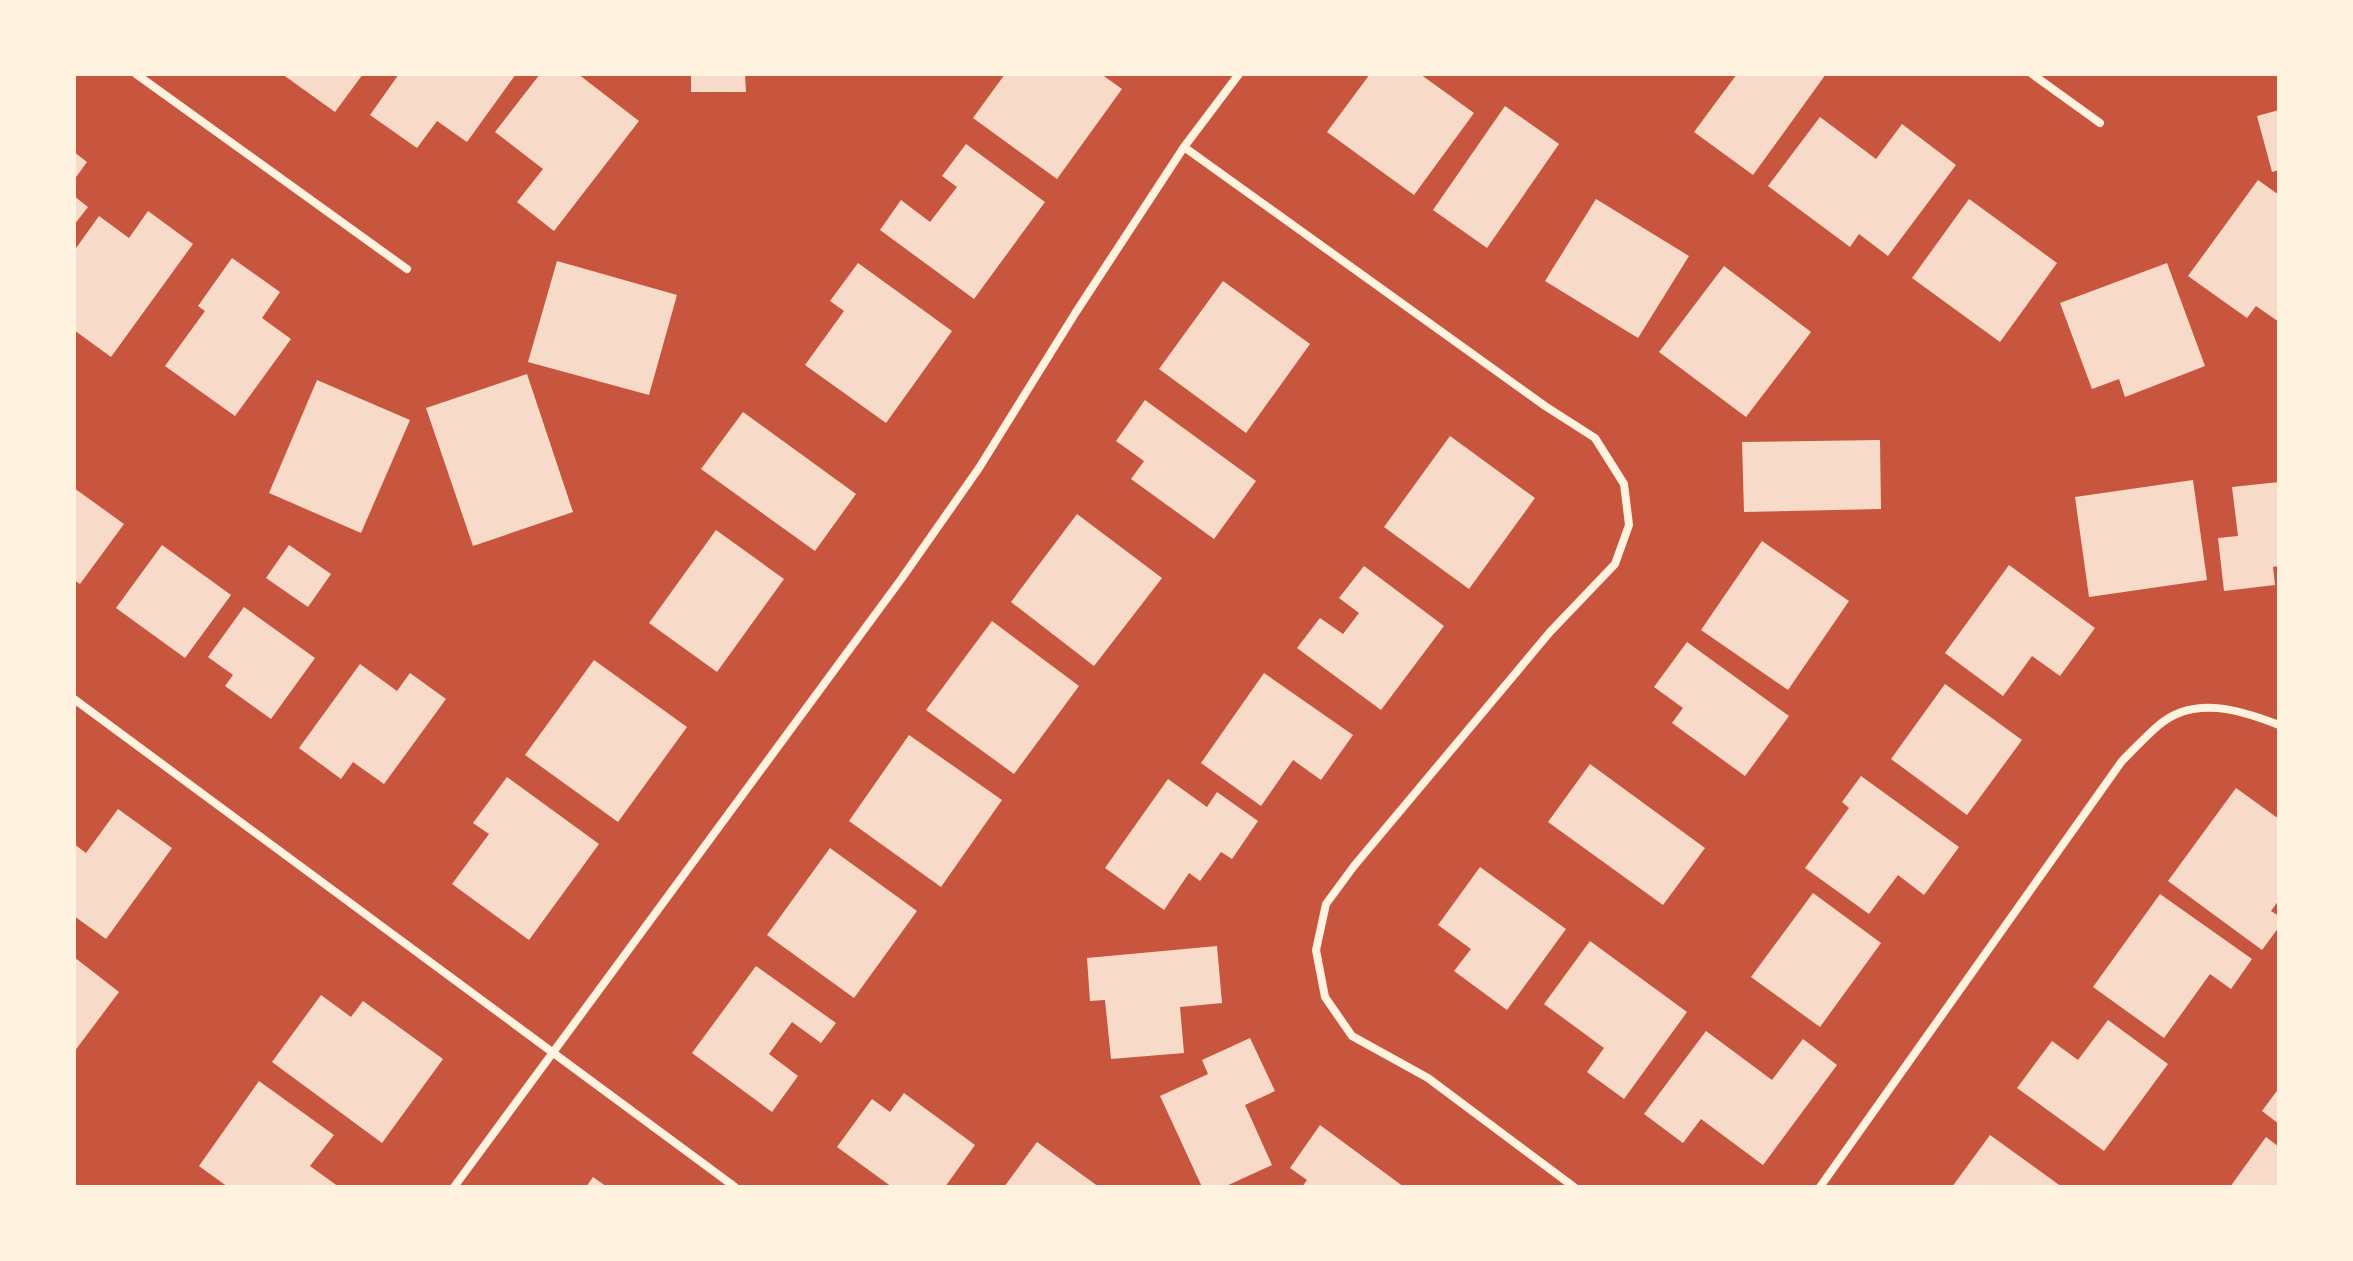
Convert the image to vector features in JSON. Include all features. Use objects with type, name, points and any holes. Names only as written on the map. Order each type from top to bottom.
[{"type":"street","points":[[136,74],[407,269]]},
{"type":"street","points":[[454,1187],[902,578],[979,468],[1184,147],[1239,74]]},
{"type":"street","points":[[2032,74],[2100,123]]},
{"type":"street","points":[[1184,147],[1545,406],[1595,438],[1624,484],[1629,525],[1615,564],[1550,632],[1354,866],[1326,904],[1316,950],[1325,997],[1352,1036],[1428,1078],[1574,1187]]},
{"type":"street","points":[[74,699],[735,1187]]},
{"type":"street","points":[[1820,1187],[2122,761],[2161,723],[2186,711],[2221,707],[2252,714],[2279,725]]},
{"type":"building","points":[[282,74],[363,74],[335,112]]},
{"type":"building","points":[[399,74],[516,74],[467,142],[437,121],[417,148],[370,115]]},
{"type":"building","points":[[540,74],[578,74],[639,121],[554,231],[517,202],[543,169],[495,132]]},
{"type":"building","points":[[691,74],[745,74],[746,92],[691,92]]},
{"type":"building","points":[[1005,74],[1101,74],[1122,89],[1057,179],[973,118]]},
{"type":"building","points":[[1370,74],[1420,74],[1474,113],[1414,195],[1327,132]]},
{"type":"building","points":[[1737,74],[1826,74],[1753,175],[1694,132]]},
{"type":"building","points":[[1505,106],[1559,144],[1487,248],[1433,210]]},
{"type":"building","points":[[2279,110],[2279,170],[2272,172],[2257,116]]},
{"type":"building","points":[[1820,117],[1876,159],[1902,124],[1956,165],[1888,256],[1859,234],[1850,247],[1768,186]]},
{"type":"building","points":[[966,144],[1045,202],[974,299],[880,230],[901,200],[930,222],[957,187],[942,176]]},
{"type":"building","points":[[74,152],[87,162],[74,180]]},
{"type":"building","points":[[2258,180],[2279,195],[2279,322],[2256,306],[2247,318],[2188,276]]},
{"type":"building","points":[[74,196],[88,207],[74,225]]},
{"type":"building","points":[[1596,199],[1689,256],[1638,338],[1545,281]]},
{"type":"building","points":[[1969,199],[2057,263],[2000,342],[1912,278]]},
{"type":"building","points":[[148,211],[193,244],[111,357],[74,330],[74,251],[99,216],[129,238]]},
{"type":"building","points":[[232,258],[280,292],[262,318],[291,339],[235,416],[165,366],[205,311],[198,306]]},
{"type":"building","points":[[557,261],[677,295],[649,395],[528,362]]},
{"type":"building","points":[[858,263],[952,331],[886,423],[805,365],[844,311],[830,301]]},
{"type":"building","points":[[2167,263],[2205,366],[2125,397],[2119,379],[2092,389],[2060,303]]},
{"type":"building","points":[[1724,266],[1811,332],[1746,417],[1659,352]]},
{"type":"building","points":[[1223,281],[1310,344],[1246,433],[1159,369]]},
{"type":"building","points":[[527,374],[573,512],[473,546],[426,408]]},
{"type":"building","points":[[317,380],[410,420],[361,533],[269,493]]},
{"type":"building","points":[[1145,400],[1256,481],[1214,539],[1131,479],[1144,461],[1116,441]]},
{"type":"building","points":[[743,412],[856,494],[815,551],[701,469]]},
{"type":"building","points":[[1450,436],[1535,498],[1469,589],[1384,527]]},
{"type":"building","points":[[1880,440],[1881,509],[1744,512],[1742,442]]},
{"type":"building","points":[[2193,480],[2207,580],[2089,597],[2075,497]]},
{"type":"building","points":[[2279,482],[2279,566],[2273,567],[2275,585],[2224,591],[2218,538],[2238,536],[2232,487]]},
{"type":"building","points":[[74,488],[124,524],[80,584],[74,580]]},
{"type":"building","points":[[1077,514],[1162,578],[1094,666],[1011,602]]},
{"type":"building","points":[[716,530],[784,579],[717,672],[649,623]]},
{"type":"building","points":[[1762,541],[1849,601],[1788,690],[1701,630]]},
{"type":"building","points":[[162,545],[231,595],[185,658],[116,608]]},
{"type":"building","points":[[289,545],[331,574],[308,607],[266,578]]},
{"type":"building","points":[[2009,565],[2095,628],[2060,676],[2032,656],[2003,696],[1945,653]]},
{"type":"building","points":[[1364,566],[1444,626],[1381,710],[1297,648],[1320,618],[1343,634],[1359,613],[1339,598]]},
{"type":"building","points":[[244,607],[315,658],[271,719],[225,686],[233,675],[208,657]]},
{"type":"building","points":[[992,621],[1079,686],[1014,774],[926,710]]},
{"type":"building","points":[[1687,642],[1789,716],[1745,776],[1672,723],[1683,708],[1654,687]]},
{"type":"building","points":[[594,660],[687,727],[618,822],[525,755]]},
{"type":"building","points":[[360,664],[397,691],[410,673],[446,699],[384,784],[353,762],[341,779],[299,748]]},
{"type":"building","points":[[1264,673],[1353,735],[1321,780],[1293,760],[1261,806],[1201,763]]},
{"type":"building","points":[[1945,684],[2022,740],[1967,815],[1891,759]]},
{"type":"building","points":[[909,735],[1002,800],[941,887],[849,821]]},
{"type":"building","points":[[1590,764],[1705,848],[1663,905],[1548,822]]},
{"type":"building","points":[[1861,776],[1959,847],[1924,895],[1898,875],[1869,914],[1805,868],[1849,808],[1842,802]]},
{"type":"building","points":[[507,777],[599,844],[529,940],[452,884],[489,834],[473,823]]},
{"type":"building","points":[[1168,779],[1207,807],[1217,792],[1258,821],[1232,859],[1221,852],[1200,881],[1189,873],[1164,910],[1105,868]]},
{"type":"building","points":[[2236,788],[2279,819],[2279,900],[2271,911],[2279,916],[2279,927],[2262,950],[2168,881]]},
{"type":"building","points":[[118,809],[172,848],[106,939],[74,916],[74,844],[86,853]]},
{"type":"building","points":[[830,848],[917,911],[854,998],[767,935]]},
{"type":"building","points":[[1480,867],[1566,929],[1507,1010],[1454,971],[1471,949],[1438,925]]},
{"type":"building","points":[[1813,893],[1881,943],[1820,1027],[1751,977]]},
{"type":"building","points":[[2160,894],[2252,959],[2231,989],[2210,974],[2164,1038],[2093,987]]},
{"type":"building","points":[[1590,941],[1687,1012],[1624,1099],[1587,1072],[1604,1048],[1544,1004]]},
{"type":"building","points":[[1217,946],[1222,1003],[1180,1007],[1184,1053],[1111,1059],[1105,1000],[1090,1001],[1087,958]]},
{"type":"building","points":[[74,957],[119,992],[74,1052]]},
{"type":"building","points":[[756,966],[836,1023],[821,1043],[792,1022],[769,1054],[798,1076],[772,1112],[692,1053]]},
{"type":"building","points":[[321,995],[351,1017],[363,1001],[443,1059],[382,1143],[272,1062]]},
{"type":"building","points":[[2108,1020],[2168,1064],[2104,1151],[2017,1088],[2052,1041],[2078,1060]]},
{"type":"building","points":[[1706,1031],[1772,1080],[1803,1039],[1837,1065],[1763,1165],[1701,1119],[1683,1143],[1644,1114]]},
{"type":"building","points":[[1250,1038],[1275,1091],[1245,1105],[1272,1165],[1224,1187],[1202,1187],[1160,1096],[1208,1074],[1202,1060]]},
{"type":"building","points":[[259,1081],[334,1135],[310,1166],[339,1187],[228,1187],[199,1166]]},
{"type":"building","points":[[2279,1088],[2279,1124],[2262,1111]]},
{"type":"building","points":[[904,1093],[975,1145],[945,1187],[892,1187],[837,1147],[872,1099],[890,1112]]},
{"type":"building","points":[[1320,1125],[1404,1187],[1302,1187],[1307,1180],[1290,1168]]},
{"type":"building","points":[[1990,1135],[2062,1187],[1952,1187]]},
{"type":"building","points":[[2266,1137],[2279,1147],[2279,1187],[2230,1187]]},
{"type":"building","points":[[1037,1142],[1099,1187],[1004,1187]]},
{"type":"building","points":[[593,1177],[607,1187],[586,1187]]}]
